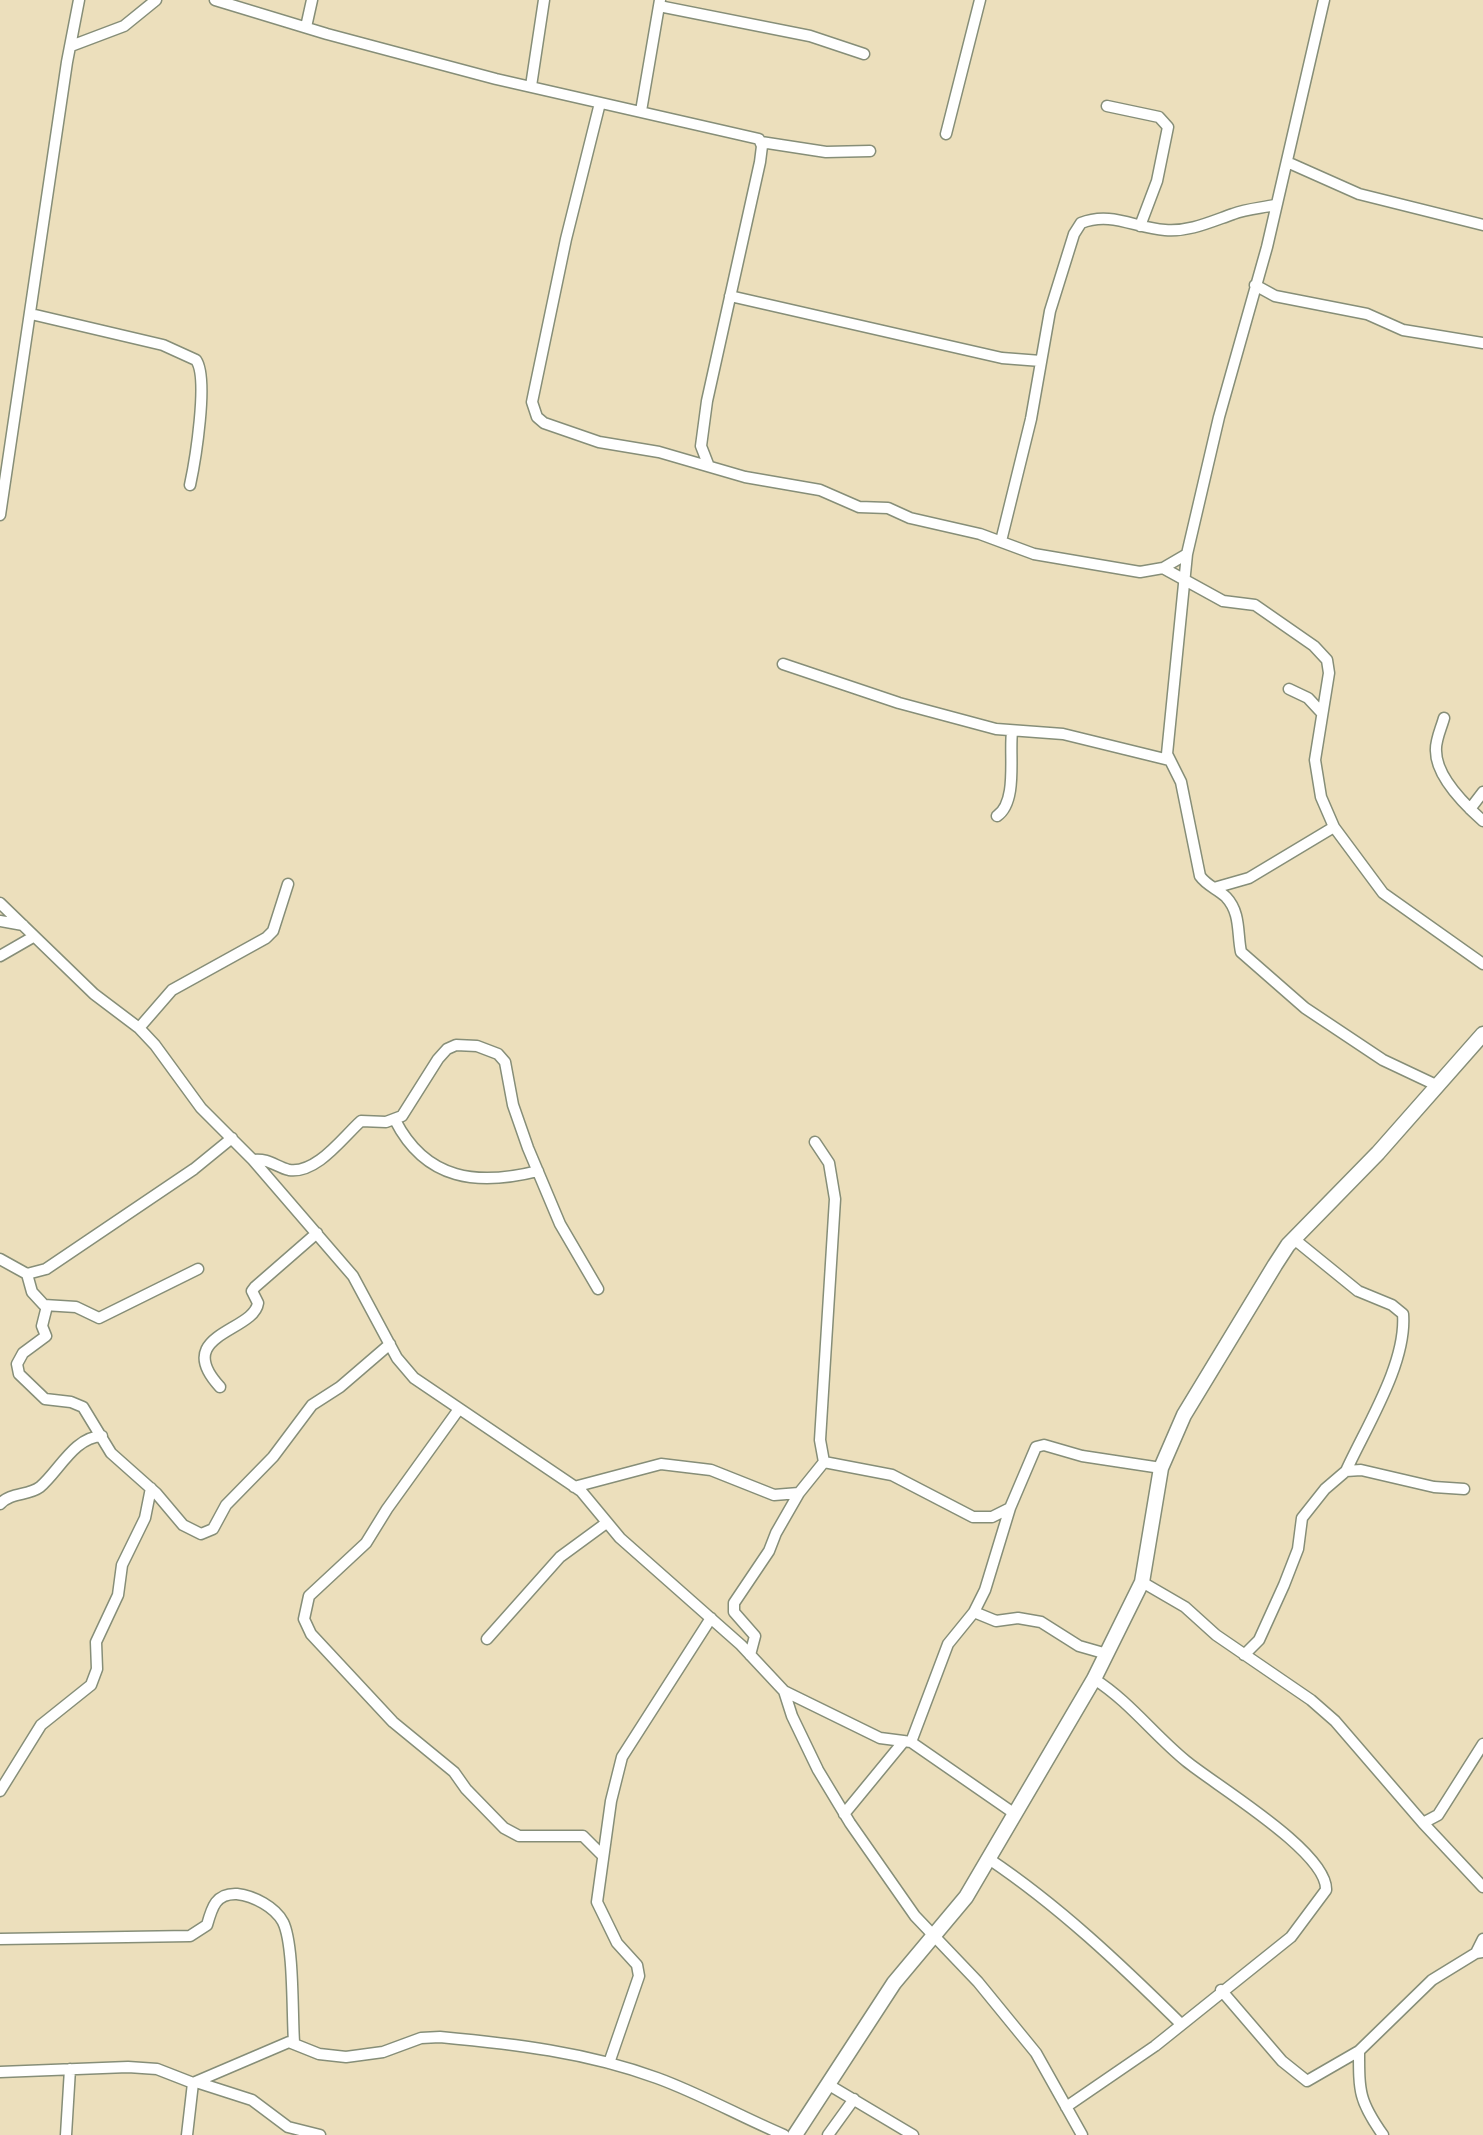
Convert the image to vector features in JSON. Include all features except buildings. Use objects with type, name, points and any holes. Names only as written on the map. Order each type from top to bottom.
[{"type":"main road","points":[[795,2135],[894,1983],[966,1897],[1094,1679],[1142,1582],[1161,1468],[1184,1415],[1207,1375],[1294,1239],[1378,1153],[1483,1034]]},
{"type":"street","points":[[0,515],[79,0]]},
{"type":"street","points":[[71,46],[128,23],[156,0]]},
{"type":"street","points":[[306,27],[312,0]]},
{"type":"street","points":[[531,86],[544,0]]},
{"type":"street","points":[[946,134],[980,0]]},
{"type":"street","points":[[1324,0],[1287,162],[1219,417],[1188,554],[1169,760],[1181,782],[1200,876],[1233,908],[1239,924],[1241,952],[1305,1008],[1383,1060],[1436,1086]]},
{"type":"street","points":[[222,1],[306,27],[531,86],[749,135],[761,142],[826,152],[870,151]]},
{"type":"street","points":[[641,111],[660,3],[810,36],[864,54]]},
{"type":"street","points":[[600,103],[543,345],[533,409],[544,423],[599,442],[708,464],[744,477],[820,490],[859,508],[888,508],[909,518],[1002,541],[1034,554],[1115,570],[1140,572],[1163,568],[1188,554]]},
{"type":"street","points":[[1107,106],[1159,117],[1168,127],[1157,181],[1140,226]]},
{"type":"street","points":[[708,464],[701,446],[706,412],[761,142]]},
{"type":"street","points":[[1287,162],[1359,194],[1483,225]]},
{"type":"street","points":[[1002,541],[1028,437],[1050,311],[1074,234],[1081,223],[1102,217],[1121,219],[1140,226],[1179,230],[1275,205]]},
{"type":"street","points":[[1255,285],[1284,298],[1367,314],[1403,330],[1483,343]]},
{"type":"street","points":[[730,296],[1002,358],[1041,362]]},
{"type":"street","points":[[31,314],[163,345],[196,360],[201,373],[198,437],[190,485]]},
{"type":"street","points":[[1163,568],[1223,601],[1255,606],[1314,646],[1329,667],[1315,769],[1321,796],[1334,827],[1383,893],[1483,964]]},
{"type":"street","points":[[783,664],[899,702],[1012,732],[1063,734],[1169,760]]},
{"type":"street","points":[[1289,689],[1308,698],[1321,712]]},
{"type":"street","points":[[1444,718],[1435,750],[1437,759],[1455,792],[1483,821]]},
{"type":"street","points":[[997,816],[1003,811],[1009,792],[1012,732]]},
{"type":"street","points":[[1470,809],[1483,792]]},
{"type":"street","points":[[1214,888],[1249,878],[1334,827]]},
{"type":"street","points":[[139,1028],[172,989],[266,938],[273,931],[288,884]]},
{"type":"street","points":[[0,902],[94,994],[139,1028],[155,1045],[201,1108],[233,1138],[317,1233],[363,1292],[390,1344],[414,1377],[574,1487],[605,1524],[711,1618],[784,1691],[813,1759],[844,1814],[933,1937],[954,1956],[1017,2027],[1036,2053],[1082,2135]]},
{"type":"street","points":[[0,921],[23,925]]},
{"type":"street","points":[[0,957],[33,937]]},
{"type":"street","points":[[253,1160],[266,1160],[287,1170],[303,1169],[334,1148],[361,1121],[395,1121],[410,1107],[438,1059],[447,1049],[456,1045],[490,1048],[505,1062],[518,1123],[560,1224],[598,1289]]},
{"type":"street","points":[[395,1121],[409,1145],[436,1168],[448,1174],[512,1178],[538,1171]]},
{"type":"street","points":[[0,1259],[27,1274],[46,1269],[194,1169],[233,1138]]},
{"type":"street","points":[[750,1655],[755,1636],[734,1612],[734,1603],[769,1551],[775,1532],[799,1493],[824,1462],[820,1440],[835,1199],[830,1163],[816,1142]]},
{"type":"street","points":[[220,1387],[208,1370],[206,1361],[211,1342],[255,1312],[258,1303],[252,1291],[255,1287],[317,1233]]},
{"type":"street","points":[[1244,1655],[1259,1640],[1284,1585],[1298,1549],[1302,1518],[1325,1489],[1346,1471],[1393,1366],[1402,1331],[1403,1314],[1392,1305],[1358,1291],[1294,1239]]},
{"type":"street","points":[[27,1274],[32,1292],[47,1306],[76,1307],[96,1318],[103,1318],[198,1269]]},
{"type":"street","points":[[47,1306],[41,1326],[45,1338],[23,1353],[17,1364],[18,1371],[45,1399],[71,1402],[83,1407],[111,1453],[151,1488],[189,1530],[208,1533],[226,1504],[273,1457],[312,1405],[340,1387],[390,1344]]},
{"type":"street","points":[[459,1409],[387,1509],[366,1543],[309,1596],[304,1619],[311,1634],[393,1722],[454,1772],[471,1795],[504,1828],[519,1836],[583,1836],[602,1855]]},
{"type":"street","points":[[0,1504],[12,1495],[37,1489],[86,1440],[102,1436]]},
{"type":"street","points":[[844,1814],[908,1742],[948,1644],[974,1612],[985,1590],[1010,1508],[1036,1447],[1044,1445],[1082,1456],[1161,1468]]},
{"type":"street","points":[[824,1462],[892,1475],[972,1517],[992,1517],[1010,1508]]},
{"type":"street","points":[[574,1487],[660,1464],[710,1470],[774,1495],[799,1493]]},
{"type":"street","points":[[1346,1471],[1361,1470],[1434,1487],[1464,1489]]},
{"type":"street","points":[[0,1791],[41,1725],[91,1685],[94,1678],[96,1642],[118,1595],[122,1565],[145,1518],[151,1488]]},
{"type":"street","points":[[487,1639],[508,1612],[560,1557],[605,1524]]},
{"type":"street","points":[[1142,1582],[1185,1607],[1244,1655],[1311,1700],[1335,1721],[1362,1749],[1423,1823],[1483,1887]]},
{"type":"street","points":[[974,1612],[996,1621],[1024,1619],[1041,1622],[1080,1646],[1107,1654]]},
{"type":"street","points":[[609,2063],[639,1976],[637,1965],[617,1943],[599,1912],[597,1885],[622,1757],[711,1618]]},
{"type":"street","points":[[1066,2107],[1144,2054],[1291,1937],[1317,1906],[1326,1890],[1326,1882],[1304,1852],[1264,1818],[1187,1762],[1112,1690],[1094,1679]]},
{"type":"street","points":[[784,1691],[880,1738],[908,1742],[1015,1814]]},
{"type":"street","points":[[1423,1823],[1438,1815],[1483,1744]]},
{"type":"street","points":[[989,1859],[1027,1884],[1116,1960],[1180,2023]]},
{"type":"street","points":[[0,1939],[190,1936],[207,1925],[213,1905],[219,1897],[231,1894],[252,1898],[276,1914],[287,1934],[294,2042]]},
{"type":"street","points":[[1222,1990],[1282,2061],[1307,2081],[1359,2051],[1432,1980],[1479,1953],[1483,1939]]},
{"type":"street","points":[[195,2083],[258,2053],[294,2042],[310,2052],[346,2057],[383,2052],[421,2038],[440,2037],[554,2049],[609,2063],[656,2077],[784,2135]]},
{"type":"street","points":[[1359,2051],[1359,2086],[1363,2106],[1383,2135]]},
{"type":"street","points":[[0,2072],[128,2067],[157,2069],[252,2100],[288,2127],[320,2135]]},
{"type":"street","points":[[66,2135],[70,2069]]},
{"type":"street","points":[[187,2135],[195,2083]]},
{"type":"street","points":[[829,2085],[914,2135]]},
{"type":"street","points":[[828,2135],[854,2099]]}]
